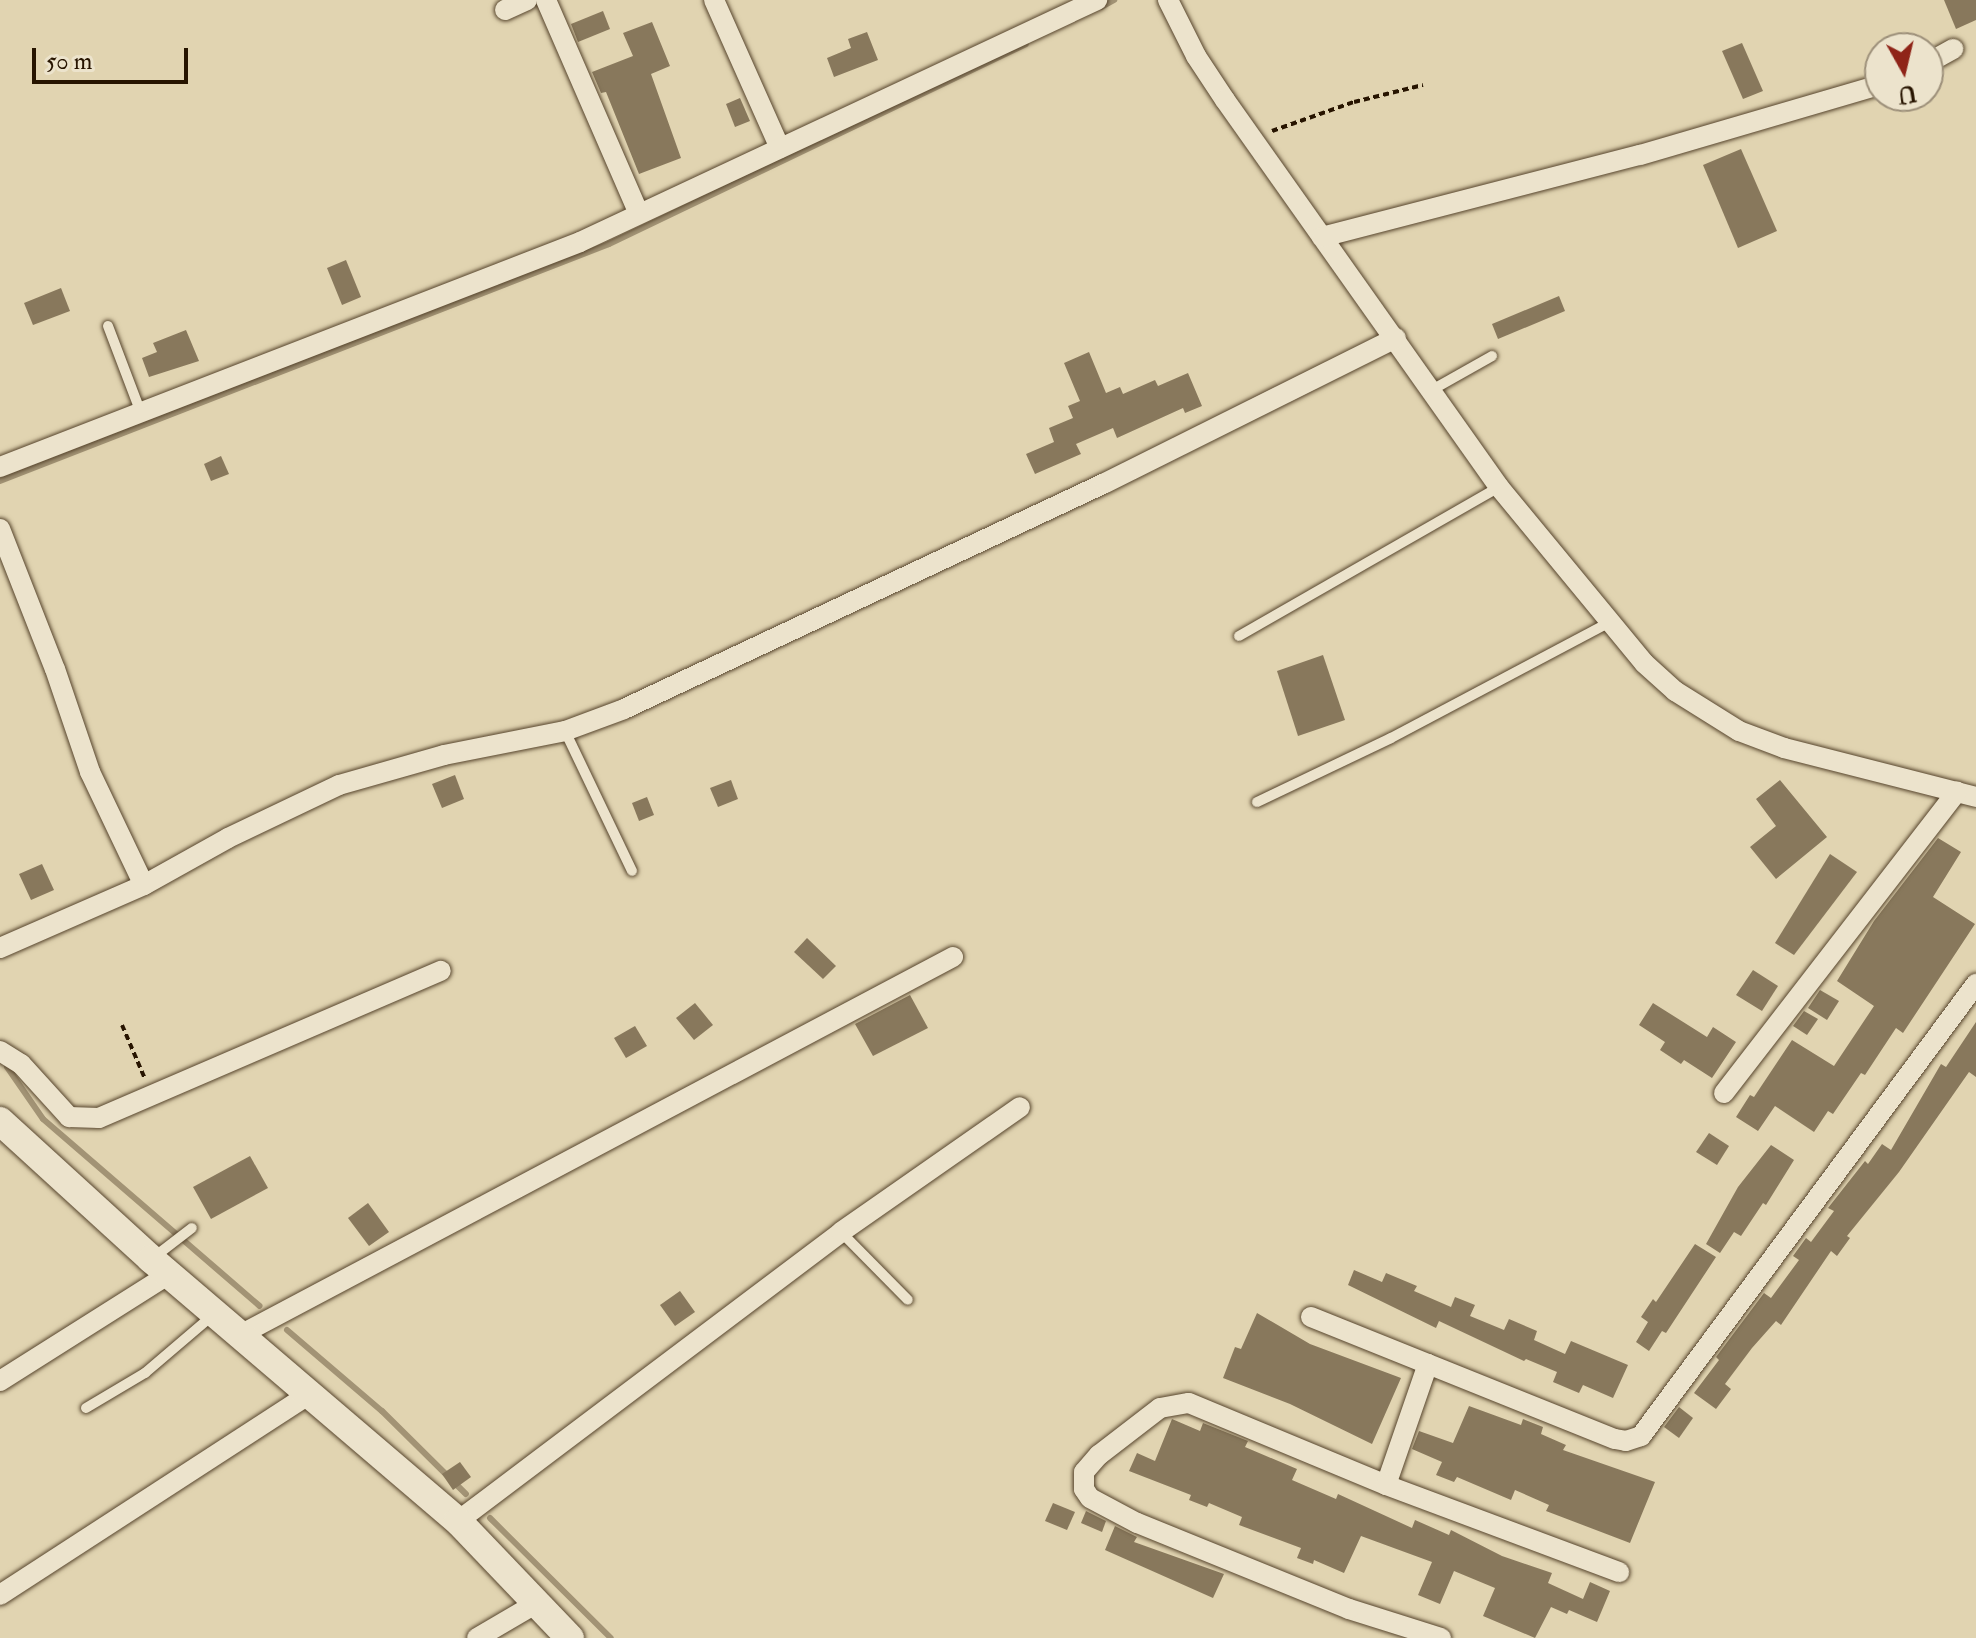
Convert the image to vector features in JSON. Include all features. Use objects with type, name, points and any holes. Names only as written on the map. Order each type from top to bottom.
[{"type":"street","points":[[505,10],[527,0]]},
{"type":"street","points":[[546,0],[639,214]]},
{"type":"street","points":[[714,0],[780,148]]},
{"type":"street","points":[[0,467],[580,242],[1097,0]]},
{"type":"street","points":[[1168,0],[1196,56],[1499,487],[1644,663],[1675,691],[1739,731],[1784,748],[1966,794]]},
{"type":"street","points":[[1944,54],[1953,49]]},
{"type":"street","points":[[1322,237],[1640,155],[1864,90]]},
{"type":"street","points":[[0,948],[144,885],[228,838],[339,785],[444,755],[565,731],[694,678],[1105,483],[1396,338]]},
{"type":"street","points":[[0,529],[55,669],[90,772],[144,885]]},
{"type":"street","points":[[1928,784],[1939,812]]},
{"type":"street","points":[[1724,1093],[1939,812],[1966,794]]},
{"type":"street","points":[[251,1329],[562,1167],[953,957]]},
{"type":"street","points":[[0,1051],[21,1064],[69,1117],[99,1118],[441,971]]},
{"type":"street","points":[[1311,1317],[1615,1439],[1626,1441],[1641,1436],[1976,984]]},
{"type":"street","points":[[474,1508],[841,1232],[1020,1107]]},
{"type":"street","points":[[0,1121],[162,1260],[215,1314],[251,1329],[311,1393],[474,1508],[537,1603],[570,1638]]},
{"type":"street","points":[[0,1381],[162,1260]]},
{"type":"street","points":[[1386,1485],[1428,1364]]},
{"type":"street","points":[[0,1595],[311,1393]]},
{"type":"street","points":[[1441,1638],[1349,1609],[1137,1523],[1090,1498],[1082,1479],[1084,1472],[1099,1455],[1160,1408],[1178,1402],[1189,1403],[1386,1485],[1619,1572]]},
{"type":"street","points":[[477,1638],[537,1603]]},
{"type":"lane","points":[[108,326],[141,413]]},
{"type":"lane","points":[[1432,390],[1492,356]]},
{"type":"lane","points":[[1239,636],[1499,487]]},
{"type":"lane","points":[[1257,802],[1391,738],[1610,622]]},
{"type":"lane","points":[[565,731],[632,871]]},
{"type":"lane","points":[[162,1260],[181,1235],[192,1228]]},
{"type":"lane","points":[[841,1232],[908,1300]]},
{"type":"lane","points":[[86,1408],[145,1373],[215,1314]]},
{"type":"path","points":[[1254,137],[1354,102],[1423,85]]},
{"type":"path","points":[[122,1025],[152,1096]]},
{"type":"building","points":[[1944,0],[1976,0],[1976,20],[1956,29]]},
{"type":"building","points":[[603,11],[610,29],[578,42],[571,24]]},
{"type":"building","points":[[652,22],[670,66],[651,74],[681,158],[639,174],[606,92],[601,93],[592,72],[633,56],[623,33]]},
{"type":"building","points":[[867,32],[878,60],[834,77],[827,58],[851,48],[848,39]]},
{"type":"building","points":[[1742,43],[1763,91],[1743,99],[1722,51]]},
{"type":"building","points":[[740,98],[750,121],[735,127],[726,104]]},
{"type":"building","points":[[1741,149],[1777,231],[1738,248],[1703,165]]},
{"type":"building","points":[[346,260],[361,297],[342,305],[327,268]]},
{"type":"building","points":[[61,288],[70,311],[33,325],[24,303]]},
{"type":"building","points":[[1559,296],[1565,311],[1498,339],[1492,324]]},
{"type":"building","points":[[186,330],[199,361],[149,377],[142,358],[157,352],[153,343]]},
{"type":"building","points":[[1089,352],[1106,393],[1120,387],[1123,394],[1155,380],[1158,386],[1188,373],[1202,406],[1185,413],[1183,408],[1117,438],[1113,428],[1076,444],[1081,454],[1035,474],[1026,454],[1054,442],[1049,428],[1073,418],[1068,406],[1080,401],[1064,363]]},
{"type":"building","points":[[221,456],[229,474],[211,481],[204,464]]},
{"type":"building","points":[[1323,655],[1345,720],[1298,736],[1277,671]]},
{"type":"building","points":[[455,775],[464,799],[442,808],[432,784]]},
{"type":"building","points":[[731,780],[738,799],[718,807],[710,788]]},
{"type":"building","points":[[1780,780],[1827,837],[1776,879],[1750,847],[1776,826],[1756,799]]},
{"type":"building","points":[[647,797],[654,815],[639,821],[632,803]]},
{"type":"building","points":[[1938,838],[1961,852],[1933,897],[1975,924],[1903,1033],[1896,1028],[1865,1075],[1861,1073],[1833,1114],[1828,1111],[1814,1132],[1775,1106],[1758,1131],[1736,1117],[1750,1095],[1754,1097],[1792,1040],[1834,1066],[1874,1006],[1837,981],[1874,921]]},
{"type":"building","points":[[1830,854],[1857,872],[1794,955],[1775,943]]},
{"type":"building","points":[[42,864],[54,890],[31,900],[19,874]]},
{"type":"building","points":[[807,938],[836,966],[823,979],[794,952]]},
{"type":"building","points":[[1753,970],[1778,986],[1762,1011],[1736,995]]},
{"type":"building","points":[[1820,990],[1839,1001],[1827,1020],[1808,1008]]},
{"type":"building","points":[[910,995],[928,1028],[873,1056],[855,1024]]},
{"type":"building","points":[[695,1003],[713,1025],[694,1040],[676,1018]]},
{"type":"building","points":[[1653,1003],[1707,1037],[1713,1027],[1736,1042],[1712,1078],[1684,1060],[1681,1064],[1660,1050],[1665,1042],[1639,1025]]},
{"type":"building","points":[[1804,1011],[1818,1019],[1807,1035],[1793,1026]]},
{"type":"building","points":[[1976,1022],[1976,1077],[1969,1072],[1899,1172],[1847,1236],[1850,1238],[1837,1256],[1831,1251],[1781,1325],[1776,1321],[1752,1348],[1725,1384],[1731,1389],[1716,1409],[1694,1393],[1719,1360],[1716,1357],[1764,1293],[1771,1298],[1799,1260],[1793,1256],[1806,1238],[1811,1242],[1834,1211],[1828,1208],[1865,1161],[1868,1164],[1882,1144],[1891,1150],[1941,1064],[1946,1067]]},
{"type":"building","points":[[635,1026],[647,1046],[626,1058],[614,1038]]},
{"type":"building","points":[[1709,1133],[1729,1146],[1717,1165],[1696,1152]]},
{"type":"building","points":[[1771,1145],[1794,1160],[1766,1205],[1763,1203],[1741,1236],[1734,1232],[1720,1253],[1706,1244],[1738,1187]]},
{"type":"building","points":[[250,1156],[268,1188],[211,1219],[193,1187]]},
{"type":"building","points":[[368,1203],[389,1232],[369,1246],[348,1218]]},
{"type":"building","points":[[1695,1244],[1716,1257],[1666,1333],[1662,1331],[1649,1351],[1636,1342],[1648,1322],[1641,1317],[1653,1299],[1656,1302]]},
{"type":"building","points":[[1354,1270],[1382,1282],[1386,1273],[1417,1286],[1414,1291],[1451,1307],[1455,1297],[1475,1305],[1470,1316],[1504,1330],[1509,1319],[1537,1331],[1534,1340],[1565,1354],[1571,1341],[1628,1365],[1613,1398],[1583,1385],[1579,1393],[1553,1382],[1557,1372],[1526,1359],[1524,1361],[1439,1321],[1436,1328],[1348,1285]]},
{"type":"building","points":[[680,1291],[695,1312],[675,1326],[660,1305]]},
{"type":"building","points":[[1257,1313],[1310,1344],[1401,1378],[1372,1444],[1290,1404],[1223,1378],[1235,1347],[1241,1349]]},
{"type":"building","points":[[1469,1406],[1521,1425],[1523,1419],[1543,1427],[1541,1434],[1566,1445],[1563,1450],[1655,1482],[1630,1543],[1546,1511],[1549,1505],[1515,1490],[1511,1500],[1457,1477],[1454,1482],[1436,1475],[1442,1462],[1412,1449],[1419,1431],[1453,1443]]},
{"type":"building","points":[[1679,1407],[1693,1418],[1679,1438],[1664,1427]]},
{"type":"building","points":[[1172,1419],[1200,1431],[1203,1423],[1248,1441],[1245,1447],[1297,1469],[1292,1480],[1336,1499],[1338,1494],[1412,1528],[1415,1520],[1449,1535],[1451,1530],[1502,1556],[1552,1573],[1548,1583],[1583,1599],[1590,1582],[1610,1591],[1597,1622],[1569,1610],[1567,1614],[1551,1607],[1535,1638],[1483,1616],[1495,1588],[1454,1571],[1440,1604],[1418,1595],[1432,1562],[1361,1536],[1344,1573],[1314,1560],[1313,1564],[1297,1558],[1301,1548],[1239,1525],[1242,1517],[1209,1503],[1207,1507],[1189,1500],[1191,1495],[1129,1471],[1137,1453],[1155,1461]]},
{"type":"building","points":[[460,1462],[471,1477],[453,1490],[442,1474]]},
{"type":"building","points":[[1053,1503],[1075,1512],[1067,1530],[1045,1521]]},
{"type":"building","points":[[1086,1511],[1106,1521],[1102,1532],[1081,1523]]},
{"type":"building","points":[[1115,1526],[1137,1537],[1134,1542],[1224,1574],[1213,1598],[1105,1550]]},
{"type":"waterway","points":[[1101,7],[1114,0]]},
{"type":"waterway","points":[[0,481],[609,244],[1026,44]]},
{"type":"waterway","points":[[7,1067],[43,1119],[260,1306]]},
{"type":"waterway","points":[[287,1330],[382,1411],[466,1494]]},
{"type":"waterway","points":[[490,1518],[611,1638]]}]
